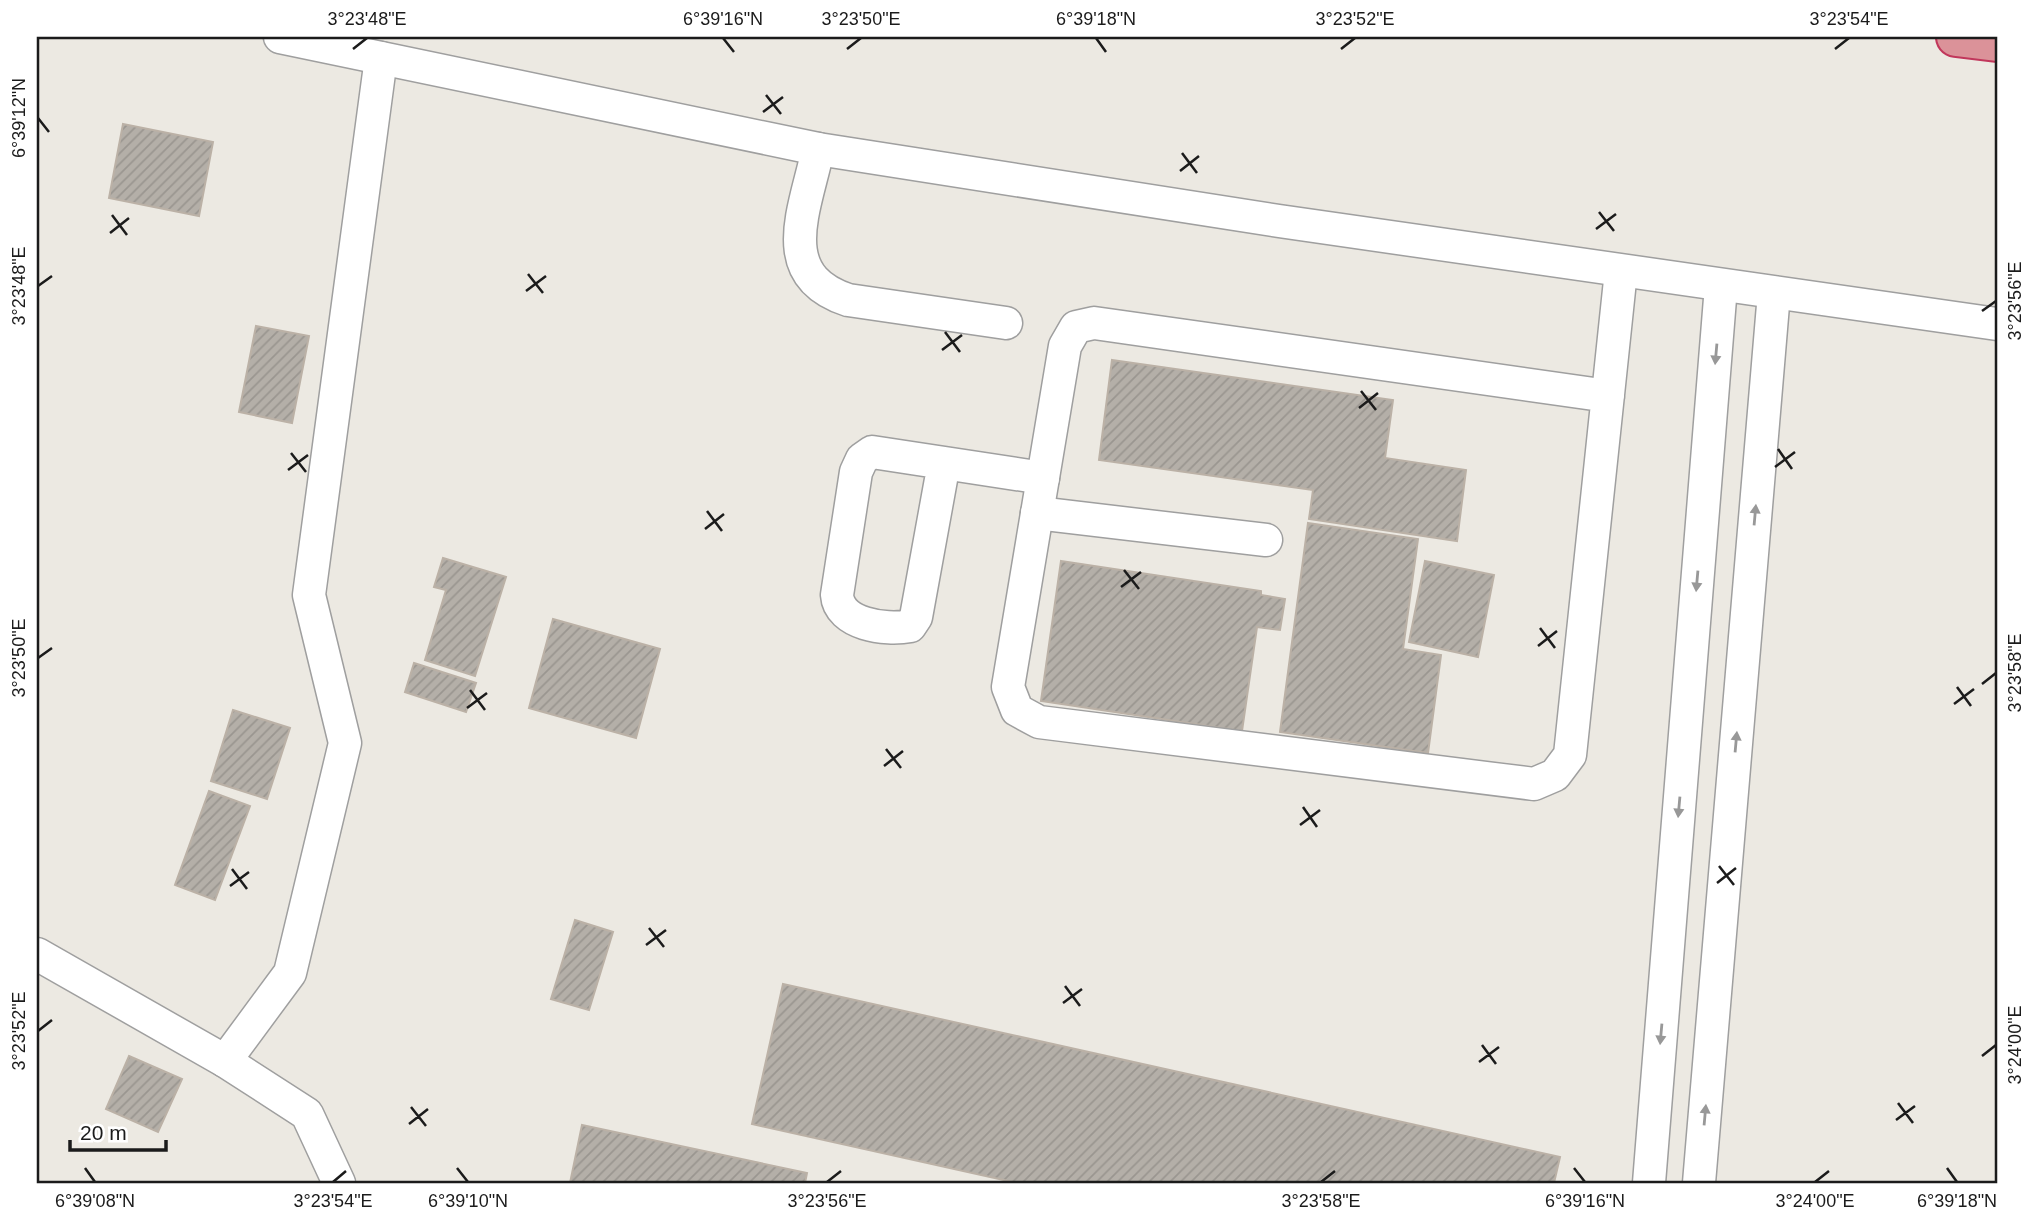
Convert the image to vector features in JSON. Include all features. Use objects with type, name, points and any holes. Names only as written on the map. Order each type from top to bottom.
[{"type":"highway","points":[[1956,37],[1997,41]]},
{"type":"street","points":[[280,37],[818,149],[1721,286],[1997,324]]},
{"type":"street","points":[[225,1061],[290,973],[345,743],[309,595],[381,58]]},
{"type":"street","points":[[818,149],[798,241],[800,260],[808,276],[826,293],[848,300],[1006,323]]},
{"type":"street","points":[[1608,396],[1094,323],[1076,327],[1065,346],[1008,687],[1017,710],[1039,722],[1534,783],[1555,775],[1570,755],[1608,396],[1621,271]]},
{"type":"street","points":[[1649,1183],[1721,286]]},
{"type":"street","points":[[1699,1183],[1774,293]]},
{"type":"street","points":[[944,463],[916,617],[910,626],[897,629],[847,617],[838,607],[837,595],[856,472],[862,459],[873,452],[1043,478]]},
{"type":"street","points":[[1037,513],[1266,541]]},
{"type":"street","points":[[37,954],[225,1061],[307,1114],[339,1183]]},
{"type":"building","points":[[123,124],[213,142],[199,216],[109,198]]},
{"type":"building","points":[[256,326],[309,336],[292,423],[239,412]]},
{"type":"building","points":[[1112,360],[1393,400],[1385,458],[1466,470],[1457,541],[1309,519],[1313,490],[1099,460]]},
{"type":"building","points":[[1308,523],[1418,539],[1403,649],[1441,655],[1428,753],[1280,732]]},
{"type":"building","points":[[443,558],[506,577],[475,676],[425,660],[446,590],[434,587]]},
{"type":"building","points":[[1061,561],[1261,591],[1261,595],[1285,599],[1280,630],[1257,627],[1242,731],[1041,701]]},
{"type":"building","points":[[1425,561],[1494,575],[1478,657],[1409,642]]},
{"type":"building","points":[[553,619],[660,649],[636,738],[529,708]]},
{"type":"building","points":[[414,663],[476,683],[466,712],[405,692]]},
{"type":"building","points":[[233,710],[290,728],[267,799],[211,781]]},
{"type":"building","points":[[209,791],[250,806],[215,900],[175,885]]},
{"type":"building","points":[[575,920],[613,932],[589,1010],[551,999]]},
{"type":"building","points":[[783,984],[1560,1157],[1554,1183],[1017,1183],[752,1124]]},
{"type":"building","points":[[129,1056],[182,1079],[158,1132],[106,1109]]},
{"type":"building","points":[[582,1125],[807,1173],[805,1183],[570,1183]]}]
